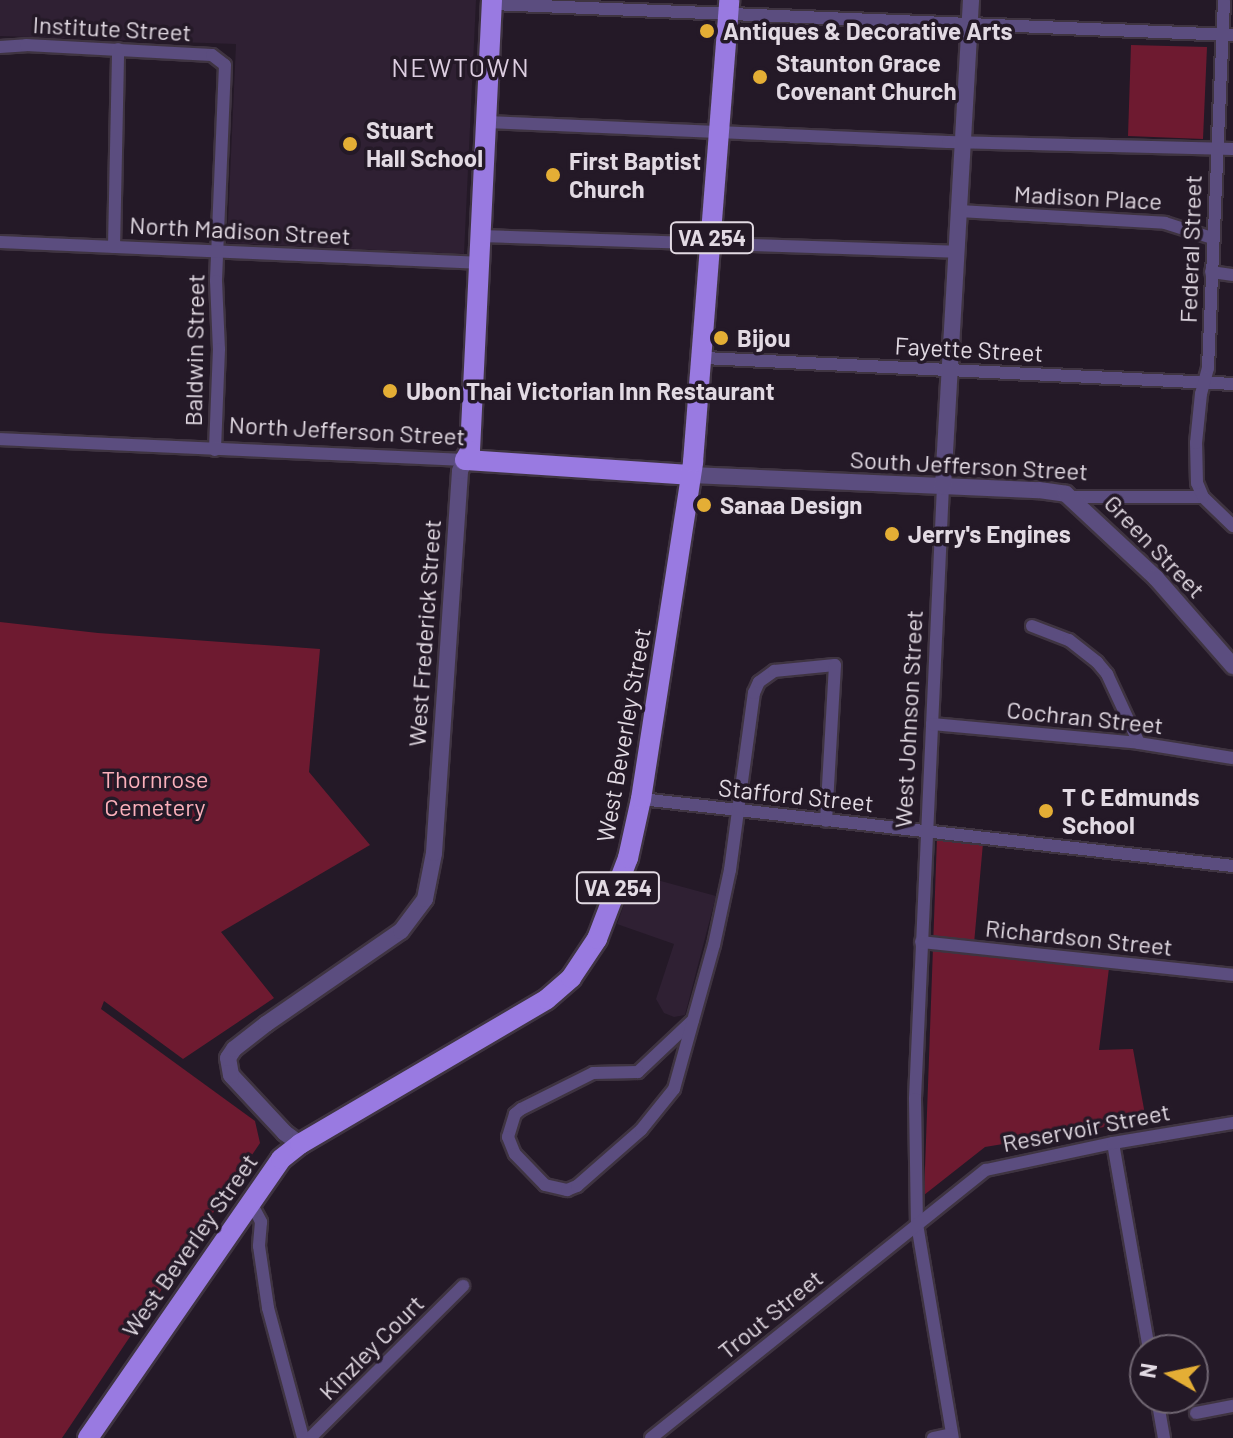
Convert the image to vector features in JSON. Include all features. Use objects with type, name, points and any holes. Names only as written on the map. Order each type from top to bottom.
[{"type":"main road","name":"West Frederick Street","points":[[465,460],[470,451],[492,2]]},
{"type":"main road","name":"West Beverley Street","points":[[88,1438],[269,1172],[300,1144],[547,999],[571,978],[597,939],[616,894],[641,799],[691,475],[704,358],[728,7]]},
{"type":"main road","name":"North Jefferson Street","points":[[465,460],[691,475]]},
{"type":"street","name":"West Johnson Street","points":[[952,1436],[917,1224],[915,1099],[943,486],[971,0]]},
{"type":"street","name":"Federal Street","points":[[1203,497],[1197,483],[1196,449],[1208,368],[1212,238],[1228,35],[1224,0]]},
{"type":"street","points":[[492,2],[728,7],[969,25],[1228,35]]},
{"type":"street","name":"Institute Street","points":[[0,47],[118,49],[212,55],[222,59]]},
{"type":"street","points":[[114,247],[118,49]]},
{"type":"street","name":"Baldwin Street","points":[[215,450],[218,251],[226,72],[222,59]]},
{"type":"street","points":[[487,122],[962,142],[1233,149]]},
{"type":"street","name":"Madison Place","points":[[959,211],[1169,223],[1212,238]]},
{"type":"street","points":[[480,236],[956,252]]},
{"type":"street","name":"North Madison Street","points":[[0,242],[478,263]]},
{"type":"street","points":[[1211,272],[1233,275]]},
{"type":"street","name":"Fayette Street","points":[[704,358],[1233,384]]},
{"type":"street","name":"North Jefferson Street","points":[[0,439],[465,460]]},
{"type":"street","name":"West Frederick Street","points":[[300,1144],[285,1133],[231,1075],[228,1058],[234,1049],[266,1024],[401,931],[425,899],[434,853],[460,471],[465,460]]},
{"type":"street","name":"South Jefferson Street","points":[[691,475],[1045,490],[1072,497],[1203,497]]},
{"type":"street","name":"Green Street","points":[[1072,497],[1156,578],[1233,666]]},
{"type":"street","points":[[1203,497],[1233,526]]},
{"type":"street","points":[[1032,626],[1069,640],[1097,662],[1107,674],[1139,743]]},
{"type":"street","points":[[693,1020],[638,1072],[593,1073],[521,1109],[515,1114],[508,1137],[515,1154],[552,1188],[567,1190],[590,1177],[666,1102],[674,1089],[693,1020],[721,915],[753,700],[759,682],[782,669],[835,665],[826,821]]},
{"type":"street","name":"Cochran Street","points":[[932,724],[1139,743],[1233,758]]},
{"type":"street","name":"Stafford Street","points":[[641,799],[1233,866]]},
{"type":"street","name":"Richardson Street","points":[[921,942],[1233,975]]},
{"type":"street","name":"Reservoir Street","points":[[917,1224],[986,1170],[1113,1143],[1233,1123]]},
{"type":"street","points":[[1113,1143],[1146,1334]]},
{"type":"street","points":[[250,1201],[261,1222],[259,1246],[268,1308],[303,1438]]},
{"type":"street","name":"Trout Street","points":[[651,1438],[917,1224]]},
{"type":"street","name":"Kinzley Court","points":[[310,1438],[463,1286]]},
{"type":"street","points":[[1209,1411],[1233,1406]]},
{"type":"street","points":[[1160,1414],[1164,1438]]},
{"type":"street","points":[[933,1438],[952,1436]]},
{"type":"shaded area","name":"Stuart Hall School","points":[[0,0],[476,0],[464,254],[227,243],[236,44],[0,36]]},
{"type":"shaded area","points":[[635,874],[716,896],[685,1015],[674,1017],[664,1013],[656,999],[674,944],[617,924]]},
{"type":"green space","points":[[1131,45],[1207,47],[1203,139],[1128,136]]},
{"type":"green space","name":"Thornrose Cemetery","points":[[0,622],[98,633],[320,649],[309,772],[370,845],[221,932],[274,998],[183,1059],[104,1001],[101,1009],[255,1121],[260,1143],[62,1438],[0,1438]]},
{"type":"green space","points":[[937,837],[983,843],[973,955],[1109,968],[1099,1050],[1133,1049],[1146,1120],[985,1147],[924,1195]]},
{"type":"place","name":"Antiques & Decorative Arts","points":[[707,31]]},
{"type":"place","name":"Staunton Grace Covenant Church","points":[[760,77]]},
{"type":"place","name":"Stuart Hall School","points":[[350,144]]},
{"type":"place","name":"First Baptist Church","points":[[553,175]]},
{"type":"place","name":"Bijou","points":[[721,338]]},
{"type":"place","name":"Ubon Thai Victorian Inn Restaurant","points":[[390,391]]},
{"type":"place","name":"Sanaa Design","points":[[704,505]]},
{"type":"place","name":"Jerry's Engines","points":[[892,534]]},
{"type":"place","name":"T C Edmunds School","points":[[1046,811]]},
{"type":"district","name":"NEWTOWN","points":[[461,67]]}]
